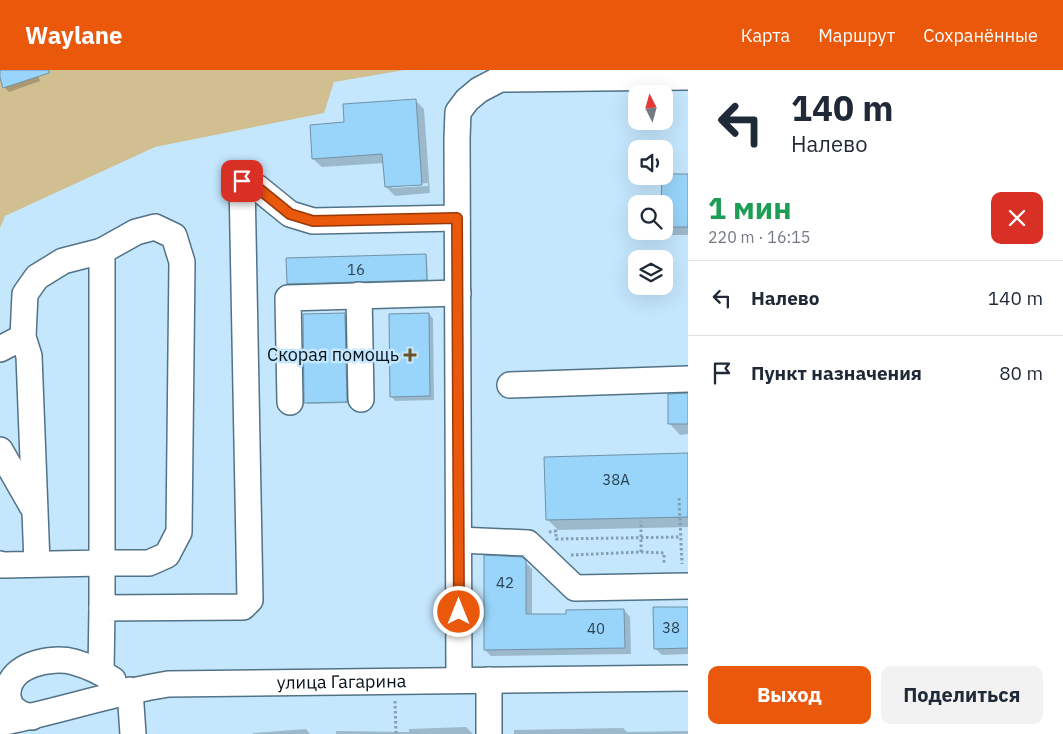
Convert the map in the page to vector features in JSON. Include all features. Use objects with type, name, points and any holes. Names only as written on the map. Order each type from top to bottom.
[{"type":"street","points":[[459,680],[458,112],[467,100],[503,74],[688,77]]},
{"type":"street","points":[[102,608],[243,608],[250,600],[242,181],[258,188],[290,214],[313,221],[457,218]]},
{"type":"street","points":[[0,564],[37,564],[102,563],[149,563],[167,556],[179,532],[182,262],[174,236],[155,227],[136,232],[102,251],[63,261],[37,277],[25,294],[23,337],[29,356],[37,564]]},
{"type":"street","points":[[101,672],[102,251]]},
{"type":"street","points":[[290,402],[288,298],[458,292]]},
{"type":"street","points":[[359,295],[360,399]]},
{"type":"street","points":[[0,349],[23,337]]},
{"type":"street","points":[[510,385],[688,379]]},
{"type":"street","points":[[0,450],[35,511]]},
{"type":"street","points":[[459,540],[528,543],[575,588],[685,578]]},
{"type":"street","points":[[32,717],[21,714],[11,707],[8,692],[13,678],[25,667],[47,660],[73,661],[101,672],[130,690],[132,734]]},
{"type":"street","name":"улица Гагарина","points":[[0,723],[32,717],[130,690],[168,684],[688,678]]},
{"type":"street","points":[[489,680],[489,734]]},
{"type":"path","points":[[679,498],[680,537],[685,578]]},
{"type":"path","points":[[566,555],[641,552],[641,521]]},
{"type":"path","points":[[528,543],[538,534],[556,531],[556,539],[680,537]]},
{"type":"path","points":[[394,681],[396,734]]},
{"type":"shaded area","points":[[0,70],[405,70],[334,82],[324,113],[155,147],[5,216],[0,228]]},
{"type":"building","points":[[0,70],[49,70],[49,73],[3,88]]},
{"type":"building","points":[[416,99],[422,185],[385,187],[382,154],[312,159],[310,125],[344,122],[343,104]]},
{"type":"building","points":[[673,174],[688,174],[688,227],[673,227],[673,195],[661,195],[662,185],[673,185]]},
{"type":"building","points":[[426,254],[427,280],[287,284],[286,258]]},
{"type":"building","points":[[345,313],[347,402],[304,403],[303,314]]},
{"type":"building","name":"Скорая помощь","points":[[429,313],[430,396],[390,397],[389,314]]},
{"type":"building","points":[[688,393],[688,424],[668,424],[668,394]]},
{"type":"building","points":[[688,453],[688,517],[546,520],[544,457]]},
{"type":"building","points":[[484,555],[522,557],[526,561],[526,614],[566,614],[566,610],[624,609],[625,648],[484,650]]},
{"type":"building","points":[[653,607],[688,607],[688,648],[654,649]]},
{"type":"place","name":"Скорая помощь","points":[[410,355]]},
{"type":"route","points":[[242,181],[258,188],[290,214],[313,221],[457,218],[459,612]]}]
